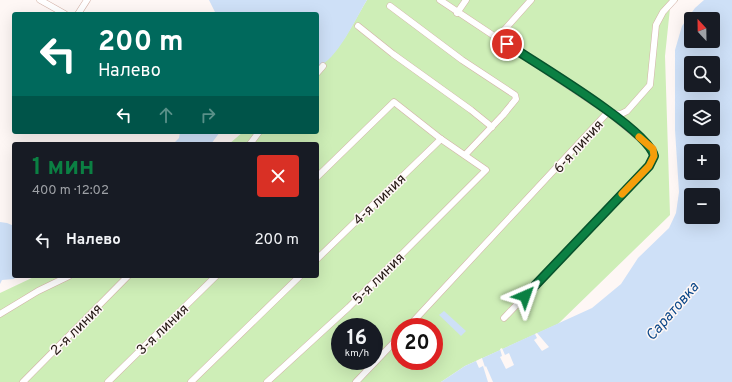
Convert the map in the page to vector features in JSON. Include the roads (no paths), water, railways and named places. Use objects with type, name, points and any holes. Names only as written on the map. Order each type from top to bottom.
[{"type":"street","points":[[40,0],[61,12]]},
{"type":"street","points":[[79,12],[87,0]]},
{"type":"street","name":"6-я линия","points":[[416,318],[608,112],[457,13],[440,0]]},
{"type":"street","points":[[457,13],[466,0]]},
{"type":"street","points":[[497,38],[531,0]]},
{"type":"street","points":[[608,112],[615,115],[627,111],[650,85],[656,25],[663,12],[674,0]]},
{"type":"street","points":[[319,175],[394,102],[441,139],[465,155],[516,99],[514,95],[450,52],[390,6]]},
{"type":"street","points":[[358,26],[393,54],[471,110],[492,127]]},
{"type":"street","points":[[319,71],[323,66]]},
{"type":"street","points":[[504,318],[649,166],[654,156],[653,149],[608,112]]},
{"type":"street","name":"4-я линия","points":[[319,257],[441,139]]},
{"type":"street","name":"5-я линия","points":[[267,382],[349,307],[486,170],[465,155]]},
{"type":"street","points":[[0,314],[38,291],[65,278]]},
{"type":"street","name":"2-я линия","points":[[23,382],[126,278]]},
{"type":"street","name":"3-я линия","points":[[108,382],[214,278]]},
{"type":"street","points":[[191,382],[298,278]]},
{"type":"street","points":[[356,382],[391,345]]},
{"type":"water","points":[[209,0],[367,0],[339,48],[324,63],[319,65],[319,12],[215,12]]},
{"type":"water","name":"Саратовка","points":[[704,0],[732,0],[732,382],[441,382],[465,366],[592,308],[621,284],[638,258],[669,228],[676,213],[679,192],[675,130],[675,50],[682,26],[684,23],[684,48],[720,48],[720,12],[692,12]]},
{"type":"water","points":[[180,134],[218,134],[212,142],[175,142],[179,138]]},
{"type":"water","points":[[0,222],[12,225],[12,278],[15,278],[2,280],[0,284]]},
{"type":"water","points":[[444,311],[466,331],[461,336],[439,315]]}]
